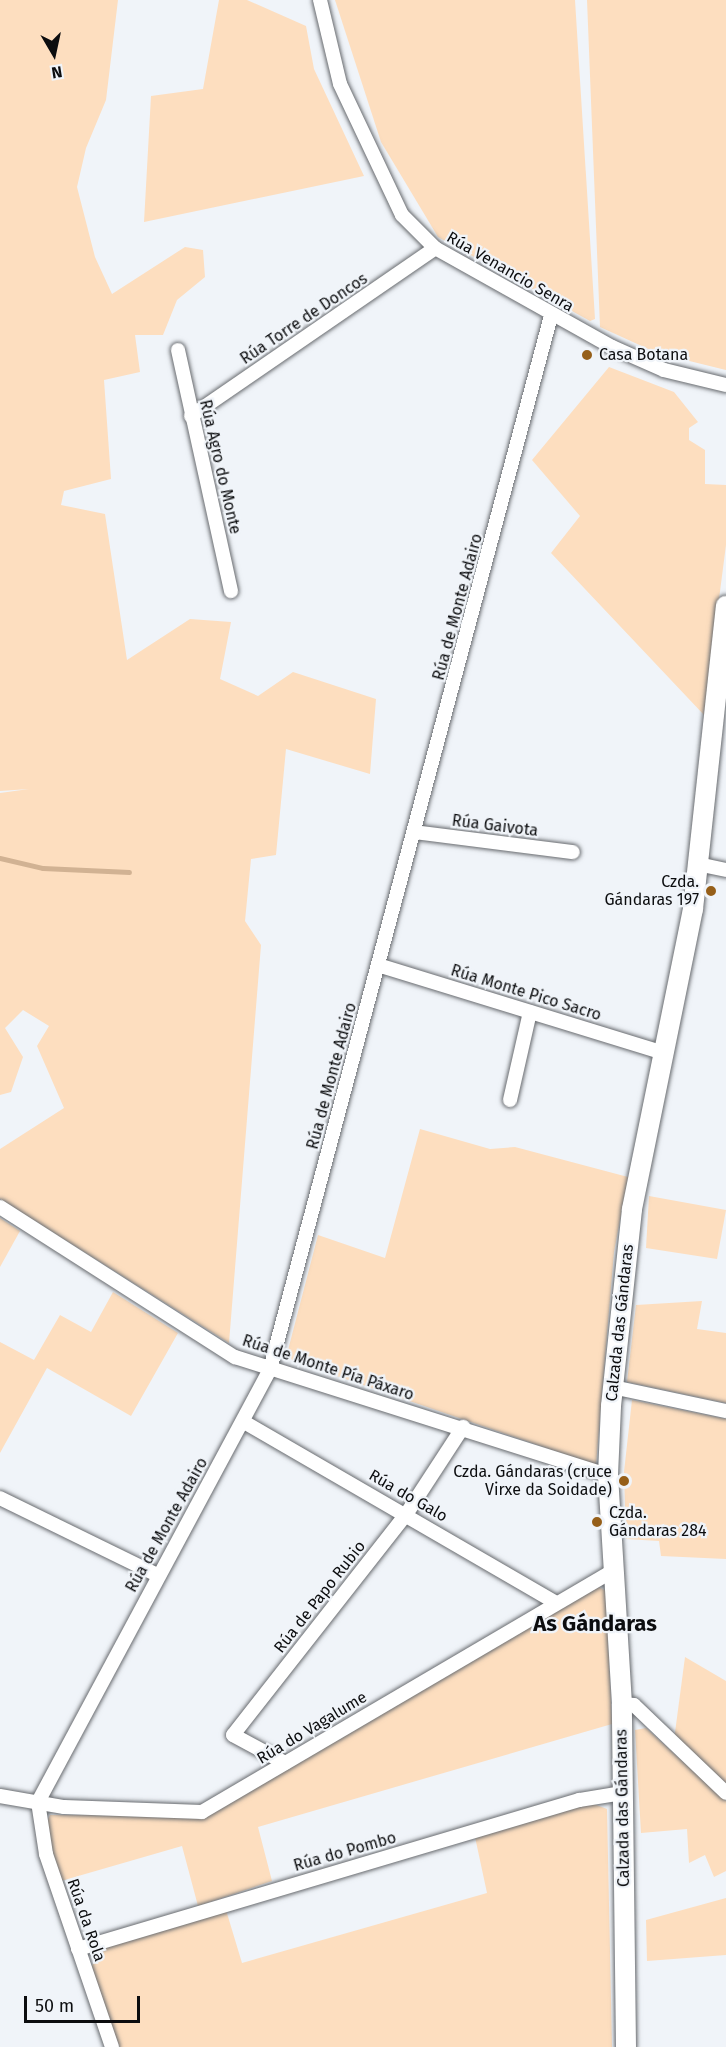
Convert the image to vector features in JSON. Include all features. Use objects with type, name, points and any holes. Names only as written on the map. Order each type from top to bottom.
[{"type":"main road","name":"Calzada das Gándaras","points":[[626,2047],[622,1704],[608,1475],[613,1387],[632,1209],[664,1053],[698,864],[726,606]]},
{"type":"street","name":"Rúa Venancio Senra","points":[[320,0],[340,84],[402,215],[435,248],[551,316],[664,370],[726,385]]},
{"type":"street","name":"Rúa Torre de Doncos","points":[[191,416],[435,248]]},
{"type":"street","name":"Rúa de Monte Adairo","points":[[38,1802],[157,1575],[244,1422],[270,1369],[551,316]]},
{"type":"street","name":"Rúa Agro do Monte","points":[[178,350],[231,591]]},
{"type":"street","name":"Rúa Gaivota","points":[[414,832],[573,852]]},
{"type":"street","points":[[698,864],[726,870]]},
{"type":"street","name":"Rúa Monte Pico Sacro","points":[[378,965],[664,1053]]},
{"type":"street","points":[[510,1101],[530,1012]]},
{"type":"street","name":"Rúa de Monte Pía Páxaro","points":[[0,1207],[235,1357],[608,1475]]},
{"type":"street","points":[[613,1387],[726,1411]]},
{"type":"street","name":"Rúa do Galo","points":[[244,1422],[407,1513],[554,1602]]},
{"type":"street","name":"Rúa de Papo Rubio","points":[[285,1763],[233,1735],[407,1513],[463,1428]]},
{"type":"street","points":[[0,1498],[157,1575]]},
{"type":"street","name":"Rúa do Vagalume","points":[[0,1796],[64,1808],[202,1812],[554,1602],[614,1569]]},
{"type":"street","points":[[622,1704],[634,1706],[726,1793]]},
{"type":"street","name":"Rúa do Pombo","points":[[78,1948],[587,1798],[622,1793]]},
{"type":"street","name":"Rúa da Rola","points":[[38,1802],[46,1854],[112,2047]]},
{"type":"shaded area","points":[[0,0],[118,0],[106,100],[86,148],[77,187],[95,257],[112,294],[185,247],[203,250],[205,277],[177,300],[163,335],[135,335],[140,372],[104,380],[111,479],[64,491],[61,505],[105,514],[127,660],[190,619],[231,622],[220,679],[258,696],[293,672],[376,699],[370,774],[286,749],[276,855],[251,859],[245,921],[261,945],[229,1343],[0,1199],[0,1149],[64,1108],[37,1046],[49,1026],[23,1010],[5,1028],[23,1057],[11,1092],[0,1095],[0,793],[29,789],[0,791]]},
{"type":"shaded area","points":[[219,0],[247,0],[306,26],[314,69],[364,176],[144,222],[151,96],[203,89]]},
{"type":"shaded area","points":[[335,0],[575,0],[595,319],[590,321],[438,237],[381,142]]},
{"type":"shaded area","points":[[587,0],[726,0],[726,370],[657,353],[600,327]]},
{"type":"shaded area","points":[[609,367],[674,392],[698,422],[689,428],[689,440],[705,450],[705,484],[726,485],[726,545],[704,715],[551,553],[580,516],[532,460]]},
{"type":"shaded area","points":[[420,1129],[490,1149],[515,1147],[628,1177],[614,1252],[596,1465],[293,1361],[287,1354],[318,1235],[385,1258]]},
{"type":"shaded area","points":[[649,1196],[726,1210],[717,1259],[646,1248]]},
{"type":"shaded area","points":[[0,1218],[20,1231],[0,1267]]},
{"type":"shaded area","points":[[113,1292],[178,1333],[131,1416],[47,1368],[0,1453],[0,1342],[34,1360],[60,1315],[91,1332]]},
{"type":"shaded area","points":[[702,1301],[697,1329],[726,1333],[726,1403],[627,1382],[636,1305]]},
{"type":"shaded area","points":[[632,1400],[726,1419],[726,1559],[661,1556],[659,1541],[626,1539],[624,1472]]},
{"type":"shaded area","points":[[597,1586],[606,1591],[612,1724],[258,1827],[272,1881],[198,1906],[182,1846],[61,1881],[45,1825],[50,1815],[208,1816],[537,1615]]},
{"type":"shaded area","points":[[685,1657],[726,1681],[726,1785],[674,1740]]},
{"type":"shaded area","points":[[646,1728],[726,1801],[726,1871],[714,1877],[705,1855],[689,1863],[687,1829],[641,1833],[635,1730]]},
{"type":"shaded area","points":[[591,1803],[607,1809],[612,2047],[120,2047],[107,2021],[90,1969],[104,1945],[226,1910],[242,1963],[487,1893],[475,1837]]},
{"type":"shaded area","points":[[726,1898],[726,1955],[647,1961],[646,1920]]},
{"type":"waterway","points":[[0,858],[43,868],[129,872]]},
{"type":"place","name":"Casa Botana","points":[[587,355]]},
{"type":"place","name":"Czda. Gándaras 197","points":[[711,891]]},
{"type":"place","name":"Czda. Gándaras (cruce Virxe da Soidade)","points":[[624,1481]]},
{"type":"place","name":"Czda. Gándaras 284","points":[[597,1522]]},
{"type":"district","name":"As Gándaras","points":[[595,1624]]}]
